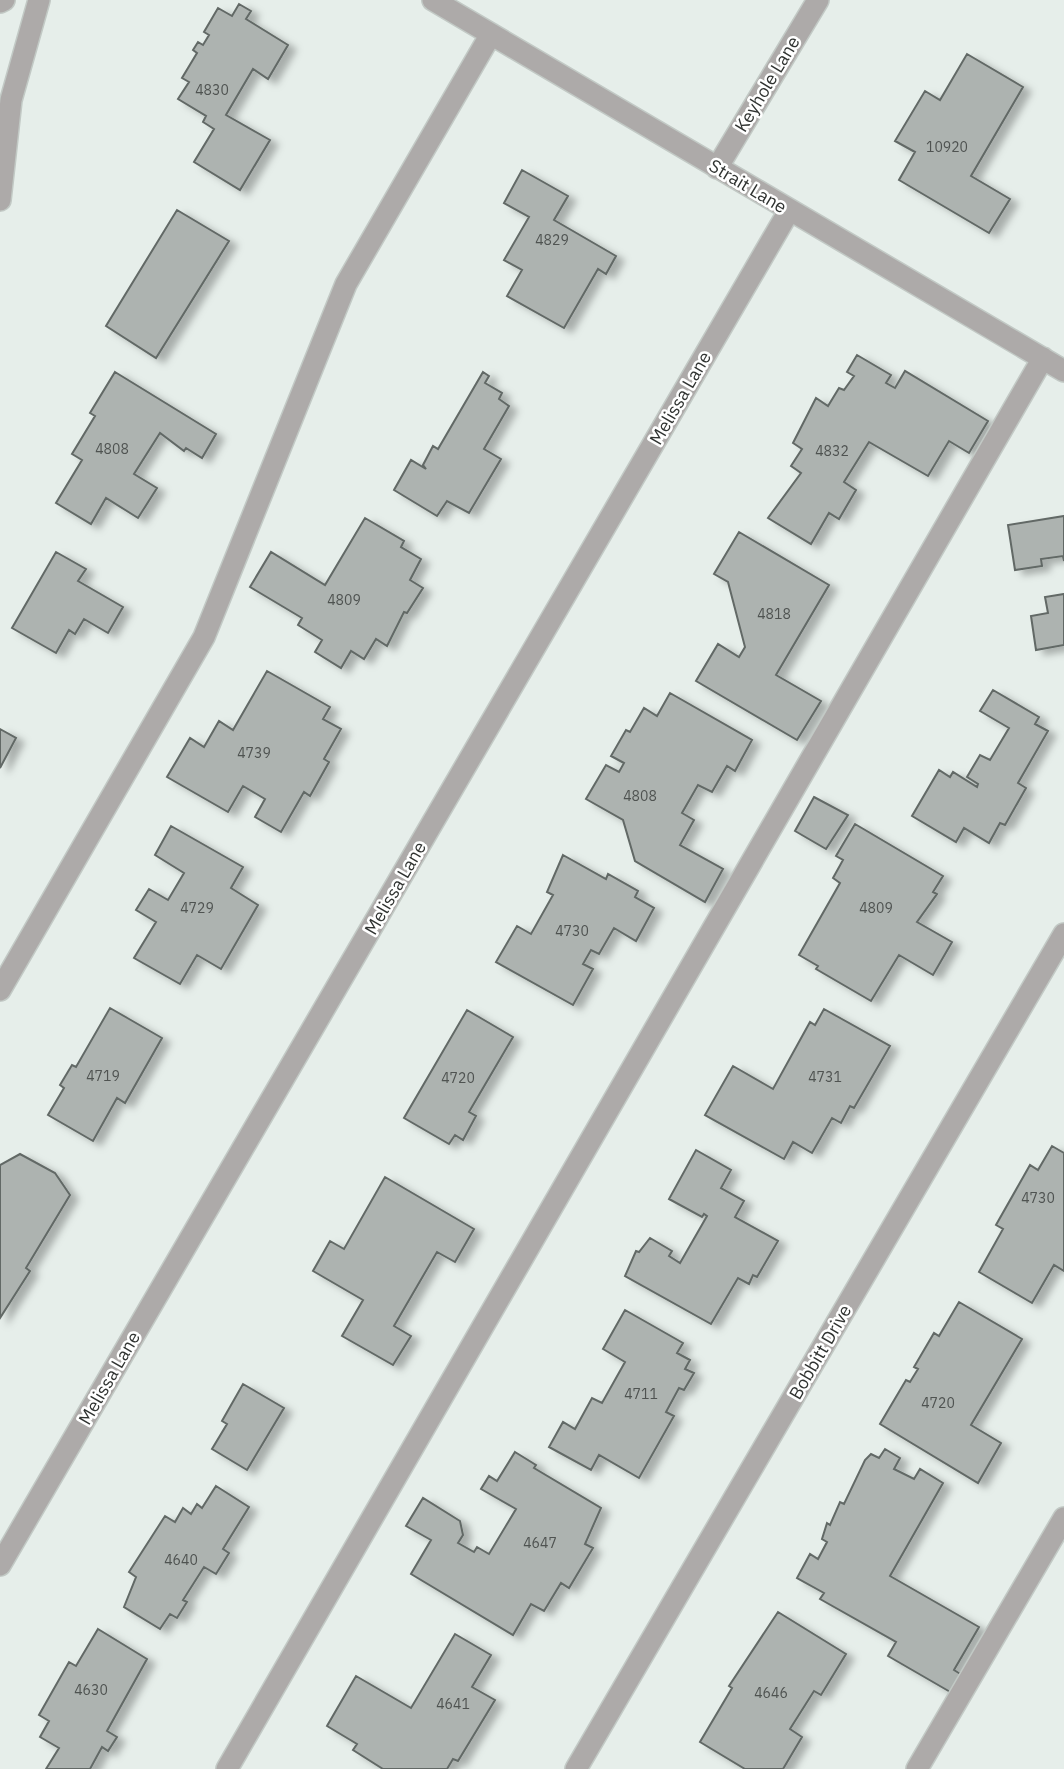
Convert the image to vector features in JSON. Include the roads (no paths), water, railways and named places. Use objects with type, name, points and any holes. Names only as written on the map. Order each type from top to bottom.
[{"type":"street","points":[[0,200],[5,97],[39,0]]},
{"type":"street","name":"Strait Lane","points":[[433,0],[1064,371]]},
{"type":"street","name":"Keyhole Lane","points":[[717,168],[818,0]]},
{"type":"street","points":[[0,990],[204,637],[346,284],[491,34]]},
{"type":"street","name":"Melissa Lane","points":[[0,1565],[789,211]]},
{"type":"street","points":[[227,1769],[1043,358]]},
{"type":"street","name":"Bobbitt Drive","points":[[576,1769],[1064,934]]},
{"type":"street","points":[[917,1769],[1064,1518]]}]
